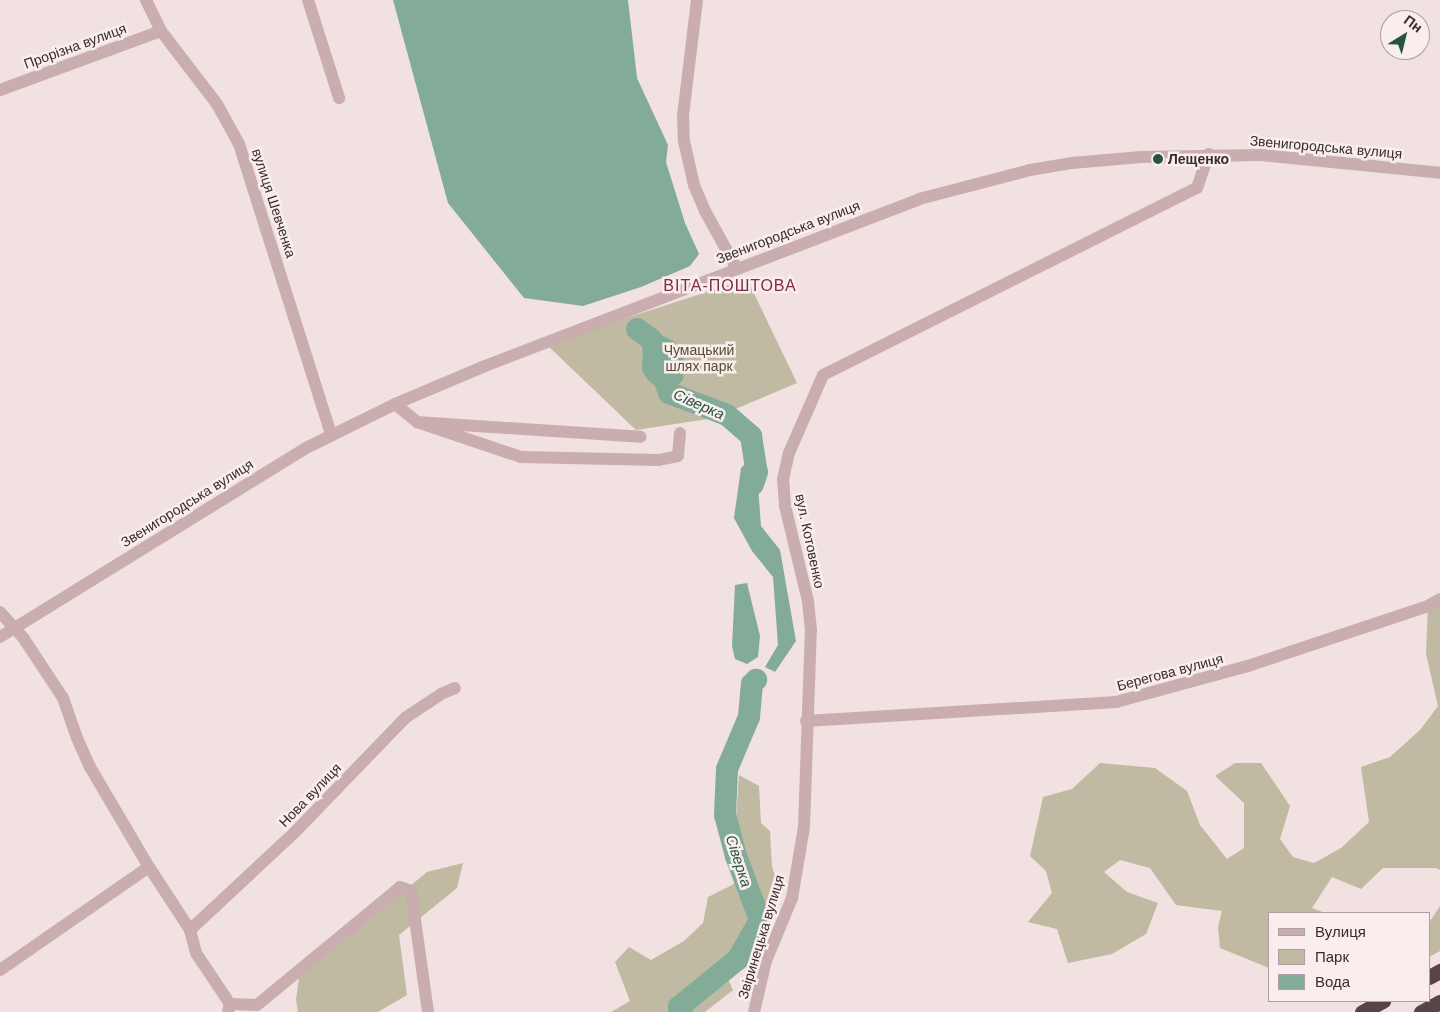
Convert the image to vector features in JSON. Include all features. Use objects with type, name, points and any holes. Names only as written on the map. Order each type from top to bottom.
[{"type":"highway","points":[[1362,1012],[1382,1002]]},
{"type":"highway","points":[[1367,1012],[1382,1002]]},
{"type":"highway","points":[[1421,1012],[1440,1002]]},
{"type":"street","name":"вулиця Шевченка","points":[[146,0],[161,31],[217,104],[239,144],[332,434]]},
{"type":"street","points":[[308,0],[339,98]]},
{"type":"street","points":[[697,0],[683,116],[684,141],[694,185],[705,211],[736,268]]},
{"type":"street","name":"Прорізна вулиця","points":[[0,90],[161,31]]},
{"type":"street","name":"Звенигородська вулиця","points":[[0,637],[198,513],[332,434],[395,404],[486,366],[885,211],[986,180],[1072,163],[1141,157],[1209,154],[1284,156],[1440,173]]},
{"type":"street","name":"вул. Котовенко","points":[[806,721],[811,641],[810,616],[788,523],[783,479],[789,454],[823,375],[1197,188],[1209,154]]},
{"type":"street","points":[[395,404],[417,422],[521,457],[659,460],[678,456],[680,433]]},
{"type":"street","points":[[417,422],[640,437]]},
{"type":"street","name":"Берегова вулиця","points":[[806,721],[1116,702],[1248,666],[1428,606],[1440,599]]},
{"type":"street","points":[[0,612],[24,639],[63,698],[77,738],[90,767],[149,867],[190,930],[196,953],[229,1008],[257,1005],[400,886],[411,891],[428,1012]]},
{"type":"street","name":"Нова вулиця","points":[[190,930],[296,831],[405,718],[441,694],[455,688]]},
{"type":"street","name":"Звіринецька вулиця","points":[[754,1012],[766,961],[793,890],[804,826],[806,721]]},
{"type":"street","points":[[0,970],[149,867]]},
{"type":"green space","name":"Чумацький шлях парк","points":[[747,279],[797,383],[714,418],[636,430],[546,344]]},
{"type":"green space","points":[[1440,599],[1440,870],[1436,868],[1383,868],[1361,889],[1332,877],[1312,908],[1322,912],[1268,912],[1268,968],[1220,948],[1218,927],[1222,911],[1176,905],[1150,868],[1120,860],[1104,872],[1127,892],[1158,903],[1146,934],[1112,954],[1068,963],[1057,929],[1028,922],[1052,893],[1046,871],[1030,856],[1043,797],[1072,789],[1100,763],[1155,768],[1187,791],[1200,825],[1227,859],[1244,848],[1244,803],[1215,776],[1235,763],[1261,763],[1290,806],[1280,839],[1293,857],[1314,863],[1341,848],[1369,822],[1361,767],[1390,757],[1420,730],[1438,706],[1426,654],[1428,606]]},
{"type":"green space","points":[[739,775],[759,786],[761,823],[770,831],[772,867],[778,884],[769,914],[750,952],[727,977],[733,990],[705,1012],[611,1012],[630,1001],[615,962],[629,947],[651,960],[684,941],[703,923],[708,897],[734,884],[747,860],[736,820]]},
{"type":"green space","points":[[463,863],[457,888],[399,935],[407,995],[378,1012],[298,1012],[296,1000],[299,978],[427,872]]},
{"type":"green space","points":[[1440,906],[1440,951],[1430,956],[1430,921]]},
{"type":"water","points":[[393,0],[628,0],[637,78],[668,145],[666,162],[685,223],[699,254],[690,266],[641,287],[583,306],[524,298],[448,203]]},
{"type":"water","points":[[657,333],[675,342],[684,359],[683,380],[669,393],[660,390],[647,379],[642,370],[643,345]]},
{"type":"water","points":[[756,453],[764,455],[764,482],[758,486],[761,526],[780,550],[796,641],[775,672],[765,667],[778,645],[773,577],[752,551],[734,518],[741,468]]},
{"type":"water","points":[[747,583],[760,636],[758,657],[747,664],[735,659],[732,646],[735,585]]},
{"type":"waterway","name":"Сіверка","points":[[637,329],[651,339],[669,393],[727,415],[751,436],[757,472],[753,484]]},
{"type":"waterway","name":"Сіверка","points":[[682,1012],[679,1007],[738,959],[760,920],[736,856],[725,815],[727,769],[749,717],[752,684],[756,680]]},
{"type":"place","name":"Лещенко","points":[[1158,159]]},
{"type":"district","name":"ВІТА-ПОШТОВА","points":[[730,286]]}]
